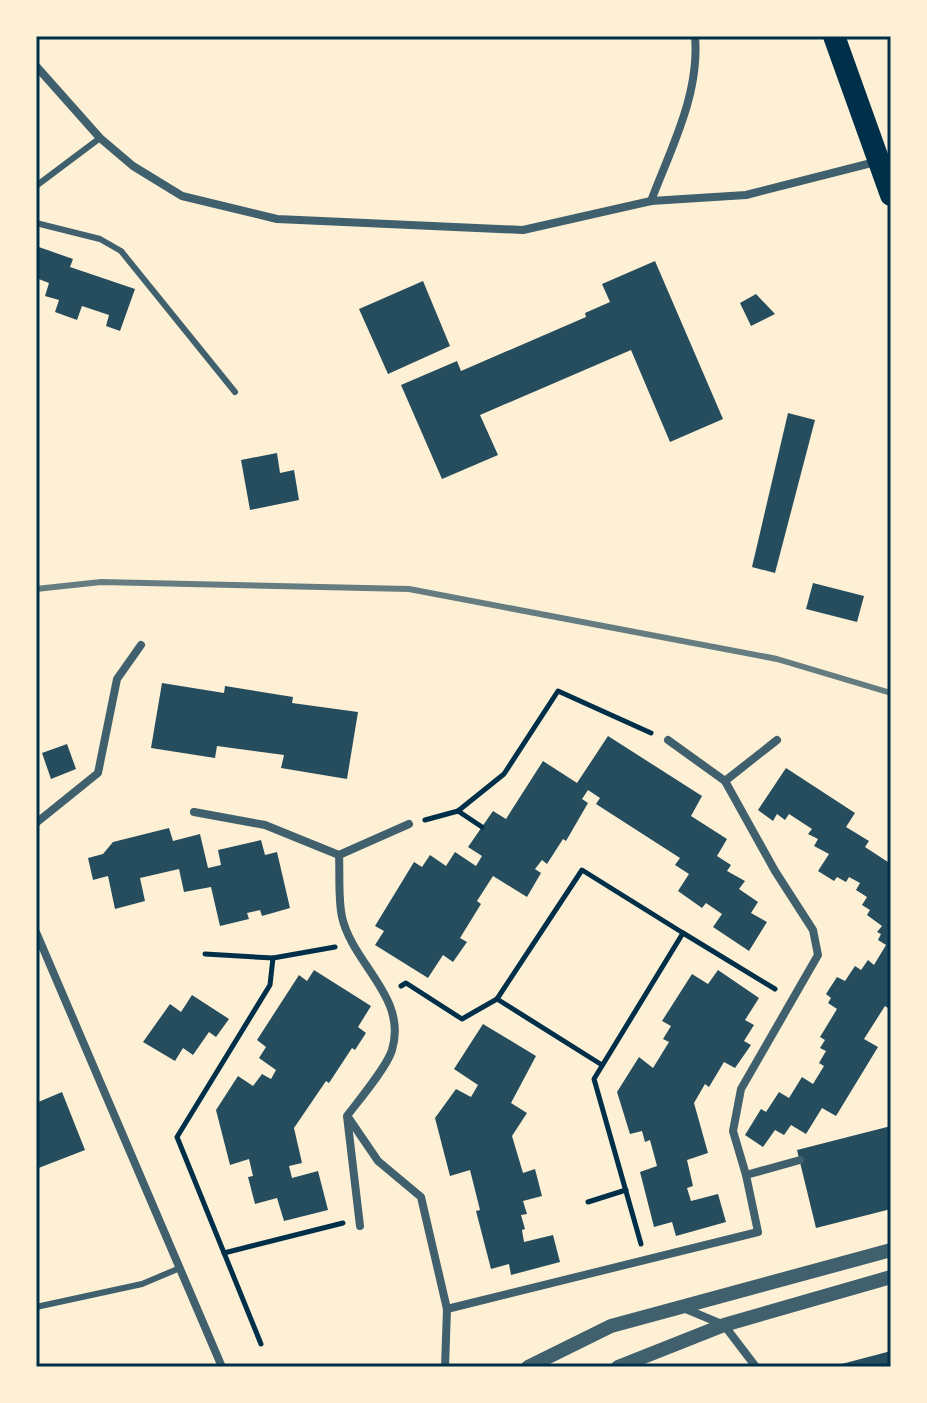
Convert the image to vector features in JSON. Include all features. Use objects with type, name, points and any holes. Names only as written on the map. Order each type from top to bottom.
[{"type":"highway","points":[[834,36],[891,195]]},
{"type":"street","points":[[651,201],[691,94],[696,70],[695,36]]},
{"type":"street","points":[[36,66],[100,138],[133,166],[182,196],[277,219],[523,230],[651,201],[746,195],[891,158]]},
{"type":"street","points":[[36,823],[98,773],[117,679],[141,645]]},
{"type":"street","points":[[447,1309],[758,1232],[733,1131],[741,1089],[818,955],[813,930],[775,871],[725,781],[668,740]]},
{"type":"street","points":[[725,781],[777,740]]},
{"type":"street","points":[[194,812],[265,825],[339,855],[409,824]]},
{"type":"street","points":[[339,855],[341,916],[352,944],[394,1010],[396,1031],[392,1053],[347,1116],[360,1222]]},
{"type":"street","points":[[36,932],[222,1367]]},
{"type":"street","points":[[347,1116],[378,1161],[421,1197],[447,1309],[445,1367]]},
{"type":"street","points":[[746,1175],[800,1160]]},
{"type":"street","points":[[528,1367],[611,1326],[891,1250]]},
{"type":"street","points":[[618,1367],[724,1325],[891,1277]]},
{"type":"street","points":[[680,1307],[724,1325],[756,1367]]},
{"type":"lane","points":[[36,186],[100,138]]},
{"type":"lane","points":[[36,223],[100,239],[121,251],[235,392]]},
{"type":"lane","points":[[36,1307],[142,1284],[180,1268]]},
{"type":"path","points":[[409,824],[458,811],[504,774],[558,691],[668,740]]},
{"type":"path","points":[[458,811],[482,827]]},
{"type":"path","points":[[385,994],[406,983],[462,1019],[497,999],[582,870],[793,1000]]},
{"type":"path","points":[[646,1260],[594,1079],[683,933]]},
{"type":"path","points":[[205,954],[273,958],[352,944]]},
{"type":"path","points":[[261,1344],[177,1137],[270,985],[273,958]]},
{"type":"path","points":[[497,999],[602,1065]]},
{"type":"path","points":[[588,1202],[626,1190]]},
{"type":"path","points":[[224,1253],[360,1222]]},
{"type":"building","points":[[36,246],[73,259],[70,267],[135,289],[120,331],[106,326],[109,315],[82,306],[77,320],[55,312],[59,300],[45,296],[49,283],[36,278]]},
{"type":"building","points":[[655,261],[723,419],[670,442],[631,350],[480,415],[498,455],[442,479],[401,385],[457,361],[461,371],[586,317],[585,313],[610,302],[602,284]]},
{"type":"building","points":[[423,281],[450,346],[388,374],[359,309]]},
{"type":"building","points":[[756,294],[775,314],[751,326],[740,303]]},
{"type":"building","points":[[788,413],[815,420],[775,573],[752,567]]},
{"type":"building","points":[[277,453],[280,473],[294,470],[299,500],[250,510],[241,460]]},
{"type":"building","points":[[813,583],[864,596],[857,622],[806,609]]},
{"type":"building","points":[[162,683],[224,693],[225,686],[293,697],[292,703],[358,712],[347,779],[281,768],[284,755],[217,746],[215,758],[151,748]]},
{"type":"building","points":[[608,736],[702,796],[691,816],[727,839],[717,856],[731,865],[727,871],[745,881],[739,889],[758,902],[751,913],[767,922],[749,951],[713,927],[722,914],[706,903],[702,908],[678,891],[689,874],[675,865],[680,858],[596,804],[600,798],[588,790],[582,799],[588,803],[566,841],[563,839],[547,864],[542,860],[535,869],[541,873],[527,897],[493,876],[477,901],[481,904],[460,938],[467,942],[453,962],[443,955],[428,978],[375,945],[384,931],[375,926],[414,862],[422,867],[430,855],[446,866],[455,852],[476,866],[482,856],[468,847],[493,811],[506,819],[543,761],[577,783]]},
{"type":"building","points":[[67,744],[76,769],[51,779],[42,753]]},
{"type":"building","points":[[786,768],[855,813],[846,827],[869,841],[865,847],[891,864],[891,1010],[885,1006],[864,1039],[878,1047],[836,1116],[822,1108],[806,1134],[791,1125],[784,1135],[775,1130],[763,1147],[745,1135],[761,1109],[766,1112],[779,1092],[789,1098],[802,1077],[813,1084],[824,1066],[819,1063],[826,1051],[820,1048],[825,1040],[820,1037],[837,1009],[828,1003],[831,998],[826,994],[837,977],[845,981],[855,966],[861,970],[868,960],[874,965],[886,945],[878,940],[881,934],[877,932],[882,926],[867,915],[870,910],[862,905],[867,897],[856,890],[860,883],[849,877],[846,882],[837,877],[834,881],[818,871],[829,854],[814,846],[818,839],[808,834],[812,829],[789,814],[785,820],[777,814],[773,821],[758,810]]},
{"type":"building","points":[[169,828],[173,841],[200,834],[208,868],[221,865],[218,850],[261,840],[265,855],[277,852],[290,908],[262,916],[260,910],[247,913],[249,919],[220,926],[211,887],[184,892],[179,869],[140,878],[145,901],[115,909],[108,876],[93,880],[88,858],[103,854],[113,842]]},
{"type":"building","points":[[314,970],[371,1006],[358,1027],[366,1033],[329,1083],[326,1081],[294,1128],[302,1163],[289,1166],[292,1178],[318,1171],[328,1210],[284,1221],[277,1198],[255,1204],[248,1177],[253,1176],[249,1159],[230,1165],[216,1110],[238,1076],[253,1086],[262,1074],[271,1079],[276,1070],[259,1058],[266,1047],[257,1040],[299,975],[307,981]]},
{"type":"building","points":[[718,970],[759,998],[745,1020],[754,1025],[744,1041],[751,1045],[735,1068],[724,1062],[709,1087],[705,1084],[694,1103],[708,1153],[687,1160],[693,1186],[687,1188],[691,1201],[718,1194],[726,1222],[676,1236],[672,1222],[654,1227],[640,1172],[657,1166],[650,1140],[645,1142],[642,1131],[630,1134],[617,1092],[639,1057],[653,1068],[669,1042],[663,1039],[671,1026],[662,1021],[692,974],[708,984]]},
{"type":"building","points":[[192,995],[229,1019],[216,1037],[209,1032],[193,1055],[183,1048],[175,1061],[143,1042],[170,1004],[181,1012]]},
{"type":"building","points":[[483,1024],[536,1056],[511,1103],[527,1113],[512,1136],[523,1173],[535,1169],[542,1196],[523,1201],[527,1214],[521,1215],[525,1229],[522,1230],[524,1242],[553,1235],[560,1262],[511,1275],[509,1264],[491,1269],[476,1211],[480,1210],[470,1170],[450,1176],[435,1118],[456,1089],[471,1097],[478,1085],[454,1069]]},
{"type":"building","points":[[62,1092],[85,1150],[36,1169],[36,1103]]},
{"type":"building","points":[[891,1126],[891,1209],[816,1228],[797,1150]]},
{"type":"building","points":[[891,1351],[891,1367],[834,1366]]},
{"type":"railway","points":[[36,589],[101,582],[409,589],[777,659],[891,693]]}]
